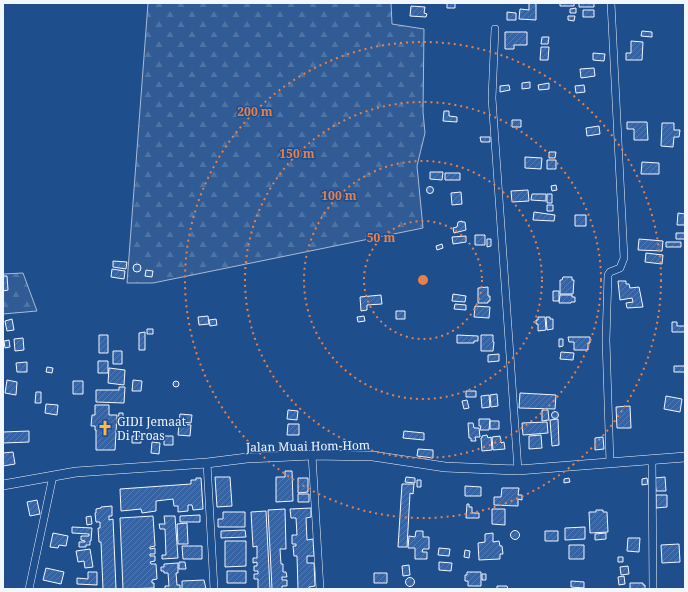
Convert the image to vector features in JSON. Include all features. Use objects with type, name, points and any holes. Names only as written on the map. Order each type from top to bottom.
[{"type":"street","points":[[610,463],[606,340],[608,275],[610,272],[620,268],[624,258],[611,3]]},
{"type":"street","points":[[495,29],[492,98],[518,470]]},
{"type":"street","points":[[312,455],[320,589]]},
{"type":"street","name":"Jalan Muai Hom-Hom","points":[[3,486],[76,472],[207,463],[247,458],[312,455],[373,456],[445,467],[518,470],[685,457]]},
{"type":"street","points":[[652,459],[653,589]]},
{"type":"street","points":[[207,463],[214,589]]},
{"type":"street","points":[[29,589],[53,476]]},
{"type":"green space","points":[[148,3],[391,3],[392,24],[424,29],[423,112],[425,133],[417,166],[423,228],[153,283],[127,283]]},
{"type":"green space","points":[[23,273],[37,311],[3,314],[3,274]]},
{"type":"building","points":[[447,3],[455,3],[455,8],[447,8]]},
{"type":"building","points":[[529,3],[536,3],[536,20],[519,19],[520,9],[529,10]]},
{"type":"building","points":[[560,3],[574,3],[574,6],[560,6]]},
{"type":"building","points":[[579,3],[594,3],[594,7],[579,7]]},
{"type":"building","points":[[411,6],[425,7],[424,13],[427,14],[426,17],[410,16]]},
{"type":"building","points":[[576,8],[576,13],[570,13],[570,9]]},
{"type":"building","points":[[583,10],[594,10],[594,17],[583,17]]},
{"type":"building","points":[[507,12],[516,13],[516,20],[507,20]]},
{"type":"building","points":[[568,16],[575,16],[574,21],[568,20]]},
{"type":"building","points":[[642,31],[652,32],[652,37],[641,36]]},
{"type":"building","points":[[505,32],[527,32],[527,45],[514,45],[514,49],[505,49]]},
{"type":"building","points":[[542,37],[549,37],[548,44],[541,44]]},
{"type":"building","points":[[631,41],[643,42],[642,60],[626,60],[626,53],[631,53]]},
{"type":"building","points":[[541,47],[549,47],[548,60],[540,60]]},
{"type":"building","points":[[593,53],[605,54],[604,61],[593,60]]},
{"type":"building","points":[[594,68],[595,76],[581,78],[580,69]]},
{"type":"building","points":[[530,82],[530,88],[522,89],[522,83]]},
{"type":"building","points":[[549,83],[549,89],[539,90],[538,85]]},
{"type":"building","points":[[509,85],[510,90],[500,92],[500,86]]},
{"type":"building","points":[[584,85],[585,92],[576,93],[575,86]]},
{"type":"building","points":[[444,111],[449,111],[449,116],[457,117],[457,122],[443,121]]},
{"type":"building","points":[[512,120],[521,120],[521,127],[512,127]]},
{"type":"building","points":[[627,122],[647,122],[648,140],[634,140],[634,129],[627,129]]},
{"type":"building","points":[[662,123],[674,123],[674,130],[680,130],[679,137],[674,137],[673,147],[661,146]]},
{"type":"building","points":[[599,126],[600,134],[587,136],[586,128]]},
{"type":"building","points":[[480,137],[490,137],[490,142],[481,142]]},
{"type":"building","points":[[549,152],[556,152],[555,158],[549,158]]},
{"type":"building","points":[[525,157],[542,158],[541,169],[525,168]]},
{"type":"building","points":[[547,160],[556,160],[556,169],[547,169]]},
{"type":"building","points":[[642,162],[659,163],[659,174],[641,174]]},
{"type":"building","points":[[430,172],[443,172],[442,180],[430,179]]},
{"type":"building","points":[[445,173],[460,173],[460,180],[445,180]]},
{"type":"building","points":[[556,185],[557,190],[552,191],[551,186]]},
{"type":"building","points":[[430,187],[433,190],[430,193],[427,190]]},
{"type":"building","points":[[528,190],[529,201],[512,202],[511,191]]},
{"type":"building","points":[[461,192],[462,204],[452,205],[451,193]]},
{"type":"building","points":[[532,194],[546,194],[546,201],[531,200]]},
{"type":"building","points":[[547,194],[552,194],[552,203],[547,203]]},
{"type":"building","points":[[547,205],[553,205],[553,211],[547,211]]},
{"type":"building","points":[[534,212],[555,215],[554,221],[533,220]]},
{"type":"building","points":[[678,213],[685,214],[685,225],[677,225]]},
{"type":"building","points":[[575,215],[586,215],[586,226],[575,226]]},
{"type":"building","points":[[458,222],[465,222],[466,230],[454,233],[453,228],[457,227]]},
{"type":"building","points":[[676,233],[685,233],[685,239],[676,239]]},
{"type":"building","points":[[475,235],[485,235],[485,245],[475,245]]},
{"type":"building","points":[[466,236],[466,242],[453,244],[452,237]]},
{"type":"building","points":[[487,239],[491,239],[491,246],[487,247]]},
{"type":"building","points":[[639,239],[663,241],[662,251],[638,250]]},
{"type":"building","points":[[666,242],[681,242],[681,247],[666,247]]},
{"type":"building","points":[[442,244],[443,248],[437,250],[436,246]]},
{"type":"building","points":[[646,253],[663,255],[662,264],[645,262]]},
{"type":"building","points":[[113,261],[127,262],[126,269],[113,267]]},
{"type":"building","points":[[135,264],[139,264],[141,268],[139,272],[135,272],[133,270],[133,266]]},
{"type":"building","points":[[112,269],[125,271],[124,279],[111,277]]},
{"type":"building","points":[[146,270],[153,271],[152,277],[145,276]]},
{"type":"building","points":[[3,276],[7,276],[8,290],[3,291]]},
{"type":"building","points":[[563,277],[572,277],[572,280],[574,280],[573,294],[560,294],[560,280],[562,280]]},
{"type":"building","points":[[618,281],[626,281],[626,284],[629,284],[630,288],[639,287],[643,307],[627,308],[626,303],[633,302],[632,298],[620,300]]},
{"type":"building","points":[[488,287],[488,296],[490,296],[490,301],[488,301],[488,303],[478,303],[478,288]]},
{"type":"building","points":[[553,291],[559,291],[559,301],[553,301]]},
{"type":"building","points":[[453,294],[466,296],[465,302],[452,301]]},
{"type":"building","points":[[381,295],[382,304],[367,305],[367,310],[361,311],[360,297]]},
{"type":"building","points":[[560,295],[572,295],[572,297],[575,297],[575,302],[559,303]]},
{"type":"building","points":[[455,304],[466,305],[466,310],[454,309]]},
{"type":"building","points":[[475,306],[490,307],[489,318],[474,317]]},
{"type":"building","points":[[396,311],[405,311],[405,319],[396,319]]},
{"type":"building","points":[[208,316],[209,324],[199,325],[198,317]]},
{"type":"building","points":[[364,316],[365,321],[358,322],[357,317]]},
{"type":"building","points":[[538,317],[545,317],[546,330],[538,331],[538,324],[536,324],[536,320],[538,320]]},
{"type":"building","points":[[546,317],[553,319],[553,329],[547,330]]},
{"type":"building","points":[[12,319],[14,330],[7,331],[5,321]]},
{"type":"building","points":[[216,319],[217,325],[210,326],[209,320]]},
{"type":"building","points":[[672,322],[677,322],[677,326],[685,326],[685,332],[672,332]]},
{"type":"building","points":[[147,329],[153,329],[153,334],[147,334]]},
{"type":"building","points":[[145,332],[145,350],[139,350],[139,333]]},
{"type":"building","points":[[99,335],[108,335],[108,353],[99,353]]},
{"type":"building","points":[[457,335],[478,336],[478,341],[474,341],[474,343],[457,343]]},
{"type":"building","points":[[481,335],[493,335],[493,351],[481,351]]},
{"type":"building","points":[[568,337],[590,337],[588,350],[574,350],[574,342],[569,342]]},
{"type":"building","points":[[23,338],[24,350],[15,351],[14,339]]},
{"type":"building","points":[[559,339],[563,339],[563,346],[559,347]]},
{"type":"building","points":[[9,340],[10,347],[5,348],[4,341]]},
{"type":"building","points":[[113,351],[122,351],[122,364],[113,364]]},
{"type":"building","points":[[561,352],[574,353],[573,360],[560,359]]},
{"type":"building","points":[[499,354],[499,361],[488,362],[488,355]]},
{"type":"building","points":[[98,361],[108,361],[108,373],[98,373]]},
{"type":"building","points":[[27,362],[27,372],[17,372],[16,363]]},
{"type":"building","points":[[674,366],[685,366],[685,372],[674,372]]},
{"type":"building","points":[[47,367],[53,368],[52,373],[46,372]]},
{"type":"building","points":[[109,368],[125,370],[124,385],[108,383]]},
{"type":"building","points":[[7,380],[17,382],[16,395],[5,393]]},
{"type":"building","points":[[133,380],[142,381],[141,391],[132,391]]},
{"type":"building","points":[[73,381],[83,381],[83,394],[73,394]]},
{"type":"building","points":[[176,381],[179,384],[176,387],[173,384]]},
{"type":"building","points":[[119,387],[125,387],[124,403],[96,402],[96,390],[119,390]]},
{"type":"building","points":[[466,391],[476,391],[476,397],[466,397]]},
{"type":"building","points":[[36,392],[41,392],[41,403],[35,403]]},
{"type":"building","points":[[520,393],[556,395],[555,409],[519,408]]},
{"type":"building","points":[[497,394],[498,406],[491,407],[490,395]]},
{"type":"building","points":[[489,395],[490,407],[482,408],[481,396]]},
{"type":"building","points":[[666,396],[682,399],[680,412],[664,409]]},
{"type":"building","points":[[467,400],[469,408],[464,409],[462,401]]},
{"type":"building","points":[[46,404],[58,405],[57,415],[45,413]]},
{"type":"building","name":"GIDI Jemaat Di Troas","points":[[95,405],[109,405],[109,415],[117,415],[115,450],[96,450],[96,430],[95,426],[91,426],[92,415],[95,415]]},
{"type":"building","points":[[630,406],[631,428],[617,428],[616,407]]},
{"type":"building","points":[[288,410],[298,411],[297,420],[287,419]]},
{"type":"building","points":[[542,410],[548,410],[549,420],[542,421]]},
{"type":"building","points":[[555,411],[558,412],[558,418],[555,419],[552,418],[551,415],[552,412]]},
{"type":"building","points":[[119,413],[123,413],[123,419],[118,419]]},
{"type":"building","points":[[180,414],[192,415],[191,423],[179,422]]},
{"type":"building","points":[[479,419],[490,419],[489,430],[480,430],[481,426],[479,426]]},
{"type":"building","points":[[558,419],[559,445],[552,446],[550,420]]},
{"type":"building","points":[[490,421],[499,421],[499,429],[490,429]]},
{"type":"building","points":[[547,422],[548,433],[523,435],[522,423]]},
{"type":"building","points":[[468,423],[473,423],[474,428],[479,428],[480,437],[475,437],[476,441],[471,441],[471,438],[469,438]]},
{"type":"building","points":[[179,424],[191,425],[190,436],[178,435]]},
{"type":"building","points":[[288,424],[299,424],[299,435],[287,435]]},
{"type":"building","points":[[29,431],[29,442],[3,443],[3,432]]},
{"type":"building","points":[[404,431],[424,433],[424,440],[403,438]]},
{"type":"building","points":[[487,435],[488,438],[491,437],[492,450],[482,451],[481,438],[482,436]]},
{"type":"building","points":[[541,435],[542,448],[529,449],[529,436]]},
{"type":"building","points":[[132,436],[141,436],[141,443],[132,443]]},
{"type":"building","points":[[164,436],[173,436],[173,445],[164,445]]},
{"type":"building","points":[[500,436],[501,443],[504,442],[505,449],[493,450],[492,437]]},
{"type":"building","points":[[603,437],[604,449],[595,450],[595,438]]},
{"type":"building","points":[[152,442],[160,443],[159,454],[151,453]]},
{"type":"building","points":[[418,449],[433,450],[433,458],[417,456]]},
{"type":"building","points":[[13,452],[15,464],[3,466],[3,453]]},
{"type":"building","points":[[285,471],[292,471],[293,501],[276,502],[276,477],[285,477]]},
{"type":"building","points":[[215,477],[230,477],[232,506],[217,507]]},
{"type":"building","points":[[406,477],[415,478],[415,483],[405,482]]},
{"type":"building","points":[[665,477],[666,491],[656,491],[655,478]]},
{"type":"building","points":[[196,478],[201,478],[203,509],[193,510],[192,505],[188,505],[188,511],[178,512],[178,506],[174,506],[173,499],[156,501],[156,511],[142,513],[141,509],[121,511],[120,489],[191,484],[191,480],[196,480]]},
{"type":"building","points":[[298,478],[308,478],[308,492],[298,493]]},
{"type":"building","points":[[569,478],[570,482],[564,483],[564,479]]},
{"type":"building","points":[[647,478],[648,484],[642,485],[642,479]]},
{"type":"building","points":[[417,480],[421,480],[421,487],[417,487]]},
{"type":"building","points":[[402,484],[414,484],[413,494],[410,493],[407,547],[398,547]]},
{"type":"building","points":[[465,486],[481,487],[481,496],[465,496]]},
{"type":"building","points":[[502,488],[519,488],[518,495],[522,495],[522,500],[518,499],[518,506],[494,505],[494,497],[501,497]]},
{"type":"building","points":[[298,494],[309,494],[309,502],[298,502]]},
{"type":"building","points":[[656,495],[667,495],[667,507],[656,508]]},
{"type":"building","points":[[37,500],[40,514],[30,516],[27,502]]},
{"type":"building","points":[[467,504],[469,504],[469,507],[472,507],[472,513],[479,513],[479,518],[466,518]]},
{"type":"building","points":[[112,506],[112,516],[109,516],[109,520],[113,519],[116,589],[103,589],[101,542],[99,542],[98,528],[100,528],[100,522],[96,522],[95,513],[96,509]]},
{"type":"building","points":[[311,508],[311,517],[306,518],[307,540],[313,539],[314,556],[307,556],[307,563],[314,563],[315,586],[309,587],[309,589],[298,589],[297,556],[294,556],[293,546],[296,546],[296,544],[292,544],[292,535],[297,535],[296,518],[291,518],[290,509]]},
{"type":"building","points":[[285,509],[286,549],[280,549],[283,572],[286,572],[287,577],[282,577],[282,580],[287,580],[287,586],[282,586],[282,589],[272,589],[268,510]]},
{"type":"building","points":[[492,509],[505,509],[505,525],[492,524]]},
{"type":"building","points":[[596,510],[603,510],[603,512],[607,512],[608,532],[590,533],[589,512],[596,512]]},
{"type":"building","points":[[266,511],[270,589],[258,589],[258,579],[254,579],[254,574],[258,574],[258,571],[254,571],[254,566],[257,566],[257,562],[253,563],[253,558],[257,558],[257,546],[253,547],[251,512]]},
{"type":"building","points":[[223,512],[245,512],[245,527],[218,527],[218,519],[223,519]]},
{"type":"building","points":[[200,515],[200,522],[180,522],[180,516]]},
{"type":"building","points":[[91,516],[92,524],[87,525],[86,517]]},
{"type":"building","points":[[153,516],[155,546],[150,547],[150,549],[155,548],[155,554],[150,554],[150,556],[155,556],[155,561],[150,562],[151,564],[156,564],[157,579],[152,580],[152,583],[154,583],[154,588],[123,589],[120,518]]},
{"type":"building","points":[[164,516],[175,516],[178,558],[162,559],[162,555],[166,555],[165,529],[160,529],[159,524],[165,524]]},
{"type":"building","points":[[187,523],[188,544],[178,544],[177,524]]},
{"type":"building","points":[[72,527],[92,528],[90,545],[86,545],[86,547],[79,547],[79,542],[85,542],[81,540],[81,536],[89,536],[89,534],[72,533]]},
{"type":"building","points":[[585,527],[585,539],[565,540],[565,528]]},
{"type":"building","points":[[245,530],[246,537],[221,538],[221,531]]},
{"type":"building","points":[[416,531],[423,531],[423,537],[429,537],[429,549],[423,549],[422,552],[427,552],[427,559],[415,559],[415,548],[408,548],[409,536],[415,537]]},
{"type":"building","points":[[513,531],[517,531],[519,535],[517,539],[513,539],[511,537],[511,533]]},
{"type":"building","points":[[545,531],[558,531],[558,541],[545,541]]},
{"type":"building","points":[[53,533],[68,536],[66,546],[59,545],[58,548],[50,547]]},
{"type":"building","points":[[493,533],[493,542],[499,541],[500,546],[502,546],[503,554],[500,554],[500,559],[479,560],[478,543],[485,542],[485,534]]},
{"type":"building","points":[[606,533],[606,539],[595,540],[595,534]]},
{"type":"building","points":[[628,538],[640,538],[639,552],[627,551]]},
{"type":"building","points":[[225,541],[246,541],[246,566],[225,567]]},
{"type":"building","points":[[679,544],[680,562],[662,563],[661,545]]},
{"type":"building","points":[[569,545],[584,545],[584,559],[569,559]]},
{"type":"building","points":[[182,546],[202,546],[202,559],[183,559]]},
{"type":"building","points":[[439,548],[450,549],[449,556],[438,555]]},
{"type":"building","points":[[90,549],[93,567],[85,568],[84,561],[78,562],[76,551]]},
{"type":"building","points":[[465,550],[470,551],[469,558],[464,557]]},
{"type":"building","points":[[618,557],[623,557],[623,562],[618,562]]},
{"type":"building","points":[[179,562],[185,562],[186,569],[179,569]]},
{"type":"building","points":[[439,562],[452,563],[451,571],[439,570]]},
{"type":"building","points":[[178,563],[178,573],[176,573],[177,585],[180,585],[180,589],[165,589],[165,586],[169,586],[168,573],[161,571],[161,567],[164,567],[164,564]]},
{"type":"building","points":[[409,565],[410,575],[403,576],[402,566]]},
{"type":"building","points":[[628,566],[629,574],[621,575],[620,567]]},
{"type":"building","points":[[46,568],[64,572],[61,584],[43,580]]},
{"type":"building","points":[[227,571],[246,571],[246,583],[227,583]]},
{"type":"building","points":[[88,572],[97,572],[97,585],[77,584],[77,578],[88,579]]},
{"type":"building","points":[[467,572],[481,572],[481,586],[468,586],[468,581],[465,581],[465,575],[467,575]]},
{"type":"building","points":[[374,573],[387,573],[387,583],[374,583]]},
{"type":"building","points":[[482,574],[486,574],[486,580],[482,580]]},
{"type":"building","points":[[624,576],[625,584],[619,585],[618,577]]},
{"type":"building","points":[[408,578],[412,578],[414,582],[412,586],[408,586],[406,584],[406,580]]},
{"type":"building","points":[[204,580],[206,589],[182,589],[182,581]]},
{"type":"building","points":[[571,581],[584,582],[584,588],[571,587]]},
{"type":"building","points":[[630,583],[643,583],[643,585],[645,585],[645,589],[630,589]]},
{"type":"building","points":[[497,586],[507,586],[508,589],[497,589]]},
{"type":"place","name":"GIDI Jemaat Di Troas","points":[[105,428]]}]
